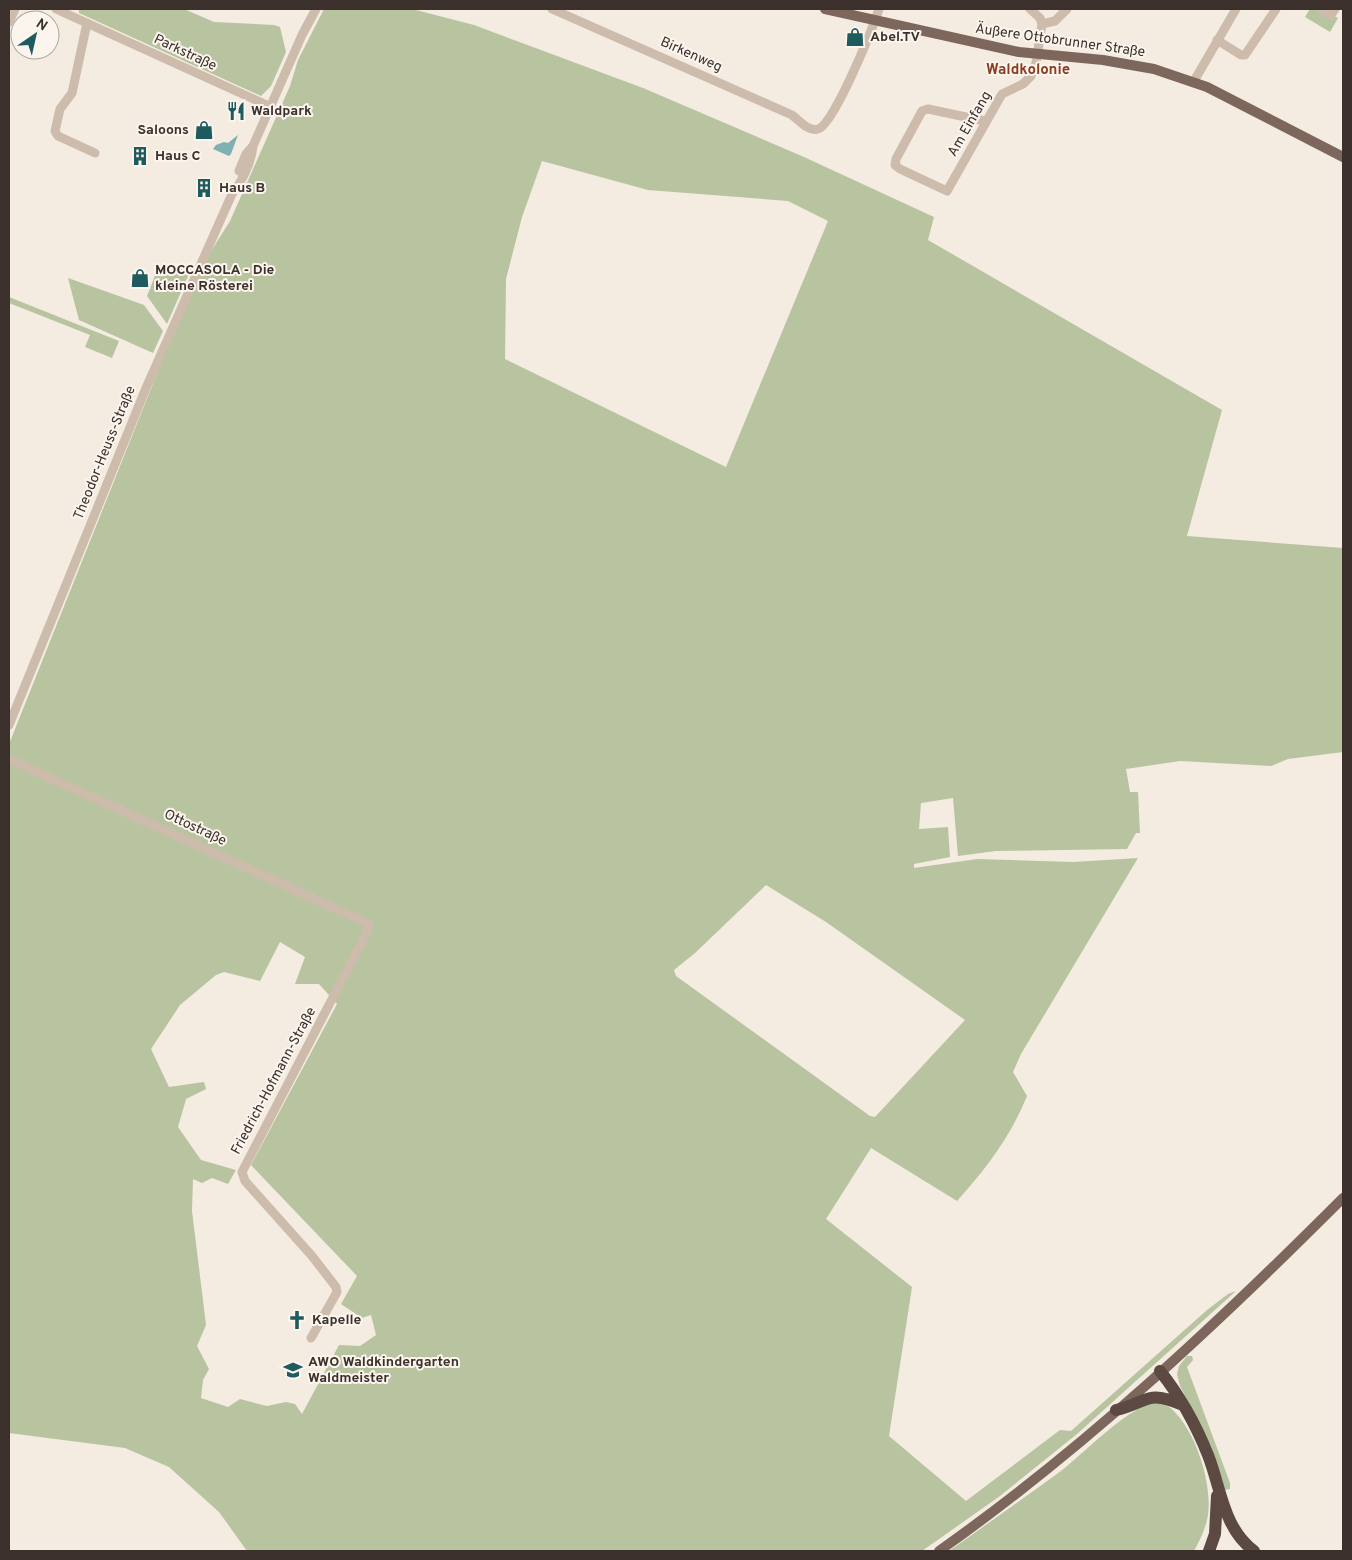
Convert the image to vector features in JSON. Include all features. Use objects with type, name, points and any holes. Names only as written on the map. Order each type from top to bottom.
[{"type":"highway","points":[[1160,1371],[1183,1405],[1203,1444],[1225,1510],[1235,1530],[1254,1551]]},
{"type":"highway","points":[[1116,1410],[1153,1396],[1161,1396],[1183,1405]]},
{"type":"highway","points":[[1208,1551],[1215,1534],[1218,1486]]},
{"type":"main road","name":"Äußere Ottobrunner Straße","points":[[825,9],[970,42],[1038,55],[1130,64],[1194,81],[1343,157]]},
{"type":"main road","points":[[939,1551],[1055,1464],[1243,1295],[1343,1198]]},
{"type":"street","points":[[9,22],[15,9]]},
{"type":"street","name":"Parkstraße","points":[[56,9],[271,107]]},
{"type":"street","name":"Theodor-Heuss-Straße","points":[[9,725],[146,388],[232,194],[233,184],[246,154],[253,146],[271,107],[302,34],[316,9]]},
{"type":"street","name":"Birkenweg","points":[[552,9],[792,115],[811,129],[817,130],[823,126],[843,92],[868,41],[875,20]]},
{"type":"street","points":[[875,20],[879,9]]},
{"type":"street","points":[[1030,9],[1040,18],[1042,24],[1056,21],[1066,9]]},
{"type":"street","points":[[1194,81],[1236,9]]},
{"type":"street","points":[[1217,40],[1241,55],[1245,55],[1276,9]]},
{"type":"street","points":[[1320,9],[1331,15],[1335,9]]},
{"type":"street","points":[[87,22],[72,93],[60,109],[55,131],[58,136],[94,153]]},
{"type":"street","name":"Am Einfang","points":[[985,121],[928,108],[922,111],[895,165],[900,170],[947,191],[1002,94],[1023,84],[1032,76],[1038,55],[1042,24]]},
{"type":"street","name":"Ottostraße","points":[[9,759],[369,924]]},
{"type":"street","name":"Friedrich-Hofmann-Straße","points":[[311,1338],[337,1292],[336,1287],[312,1256],[245,1181],[242,1172],[368,930],[369,924]]},
{"type":"green space","points":[[79,9],[184,9],[214,22],[274,25],[280,27],[286,52],[271,86],[261,96],[79,13]]},
{"type":"green space","points":[[324,9],[412,9],[474,25],[643,88],[804,157],[934,217],[928,240],[1222,410],[1187,536],[1343,548],[1343,752],[1288,759],[1271,766],[1180,761],[1126,769],[1130,792],[1138,792],[1140,833],[1136,833],[1127,849],[996,851],[958,856],[953,798],[921,803],[919,829],[948,827],[950,857],[914,864],[914,868],[977,859],[1073,862],[1138,858],[1021,1054],[1013,1072],[1027,1096],[1021,1111],[987,1165],[957,1201],[871,1148],[826,1219],[912,1287],[889,1436],[966,1501],[1060,1430],[1071,1431],[1207,1310],[1228,1294],[1236,1291],[1077,1434],[1000,1496],[922,1551],[247,1551],[219,1512],[169,1467],[125,1448],[9,1433],[9,744],[164,356],[208,256],[230,221],[290,86],[298,60]],"holes":[[[542,161],[648,190],[788,201],[828,221],[726,467],[505,359],[506,279],[522,217]],[[766,885],[826,922],[965,1020],[875,1117],[870,1116],[676,976],[674,970],[695,953]],[[280,942],[305,957],[295,984],[319,984],[337,1004],[251,1165],[357,1276],[341,1304],[362,1318],[371,1315],[376,1335],[360,1346],[339,1345],[302,1414],[295,1404],[286,1402],[267,1406],[240,1399],[228,1407],[201,1398],[203,1380],[209,1369],[197,1346],[206,1325],[192,1211],[193,1179],[202,1183],[212,1178],[228,1184],[236,1170],[201,1160],[178,1127],[186,1099],[206,1089],[204,1082],[169,1087],[151,1049],[180,1005],[216,975],[224,972],[260,981]]]},
{"type":"green space","points":[[1310,9],[1314,9],[1332,20],[1334,16],[1338,18],[1330,32],[1305,17]]},
{"type":"green space","points":[[192,267],[167,324],[147,296],[156,273]]},
{"type":"green space","points":[[68,278],[144,305],[163,331],[153,353],[79,320]]},
{"type":"green space","points":[[9,297],[119,341],[112,358],[85,347],[90,335],[9,303]]},
{"type":"green space","points":[[1187,1356],[1192,1356],[1193,1360],[1187,1367],[1230,1483],[1230,1489],[1225,1490],[1211,1446],[1180,1386],[1177,1374],[1179,1366]]},
{"type":"green space","points":[[1160,1401],[1182,1420],[1191,1435],[1198,1451],[1207,1485],[1208,1515],[1201,1538],[1194,1551],[949,1551],[1061,1471],[1122,1419],[1148,1404]]},
{"type":"water","points":[[238,135],[229,156],[213,149],[216,145],[224,142],[228,143]]},
{"type":"place","name":"Abel.TV","points":[[855,37]]},
{"type":"place","name":"Waldpark","points":[[236,111]]},
{"type":"place","name":"Saloons","points":[[204,130]]},
{"type":"place","name":"Haus C","points":[[140,156]]},
{"type":"place","name":"Haus B","points":[[204,188]]},
{"type":"place","name":"MOCCASOLA - Die kleine Rösterei","points":[[140,278]]},
{"type":"place","name":"Kapelle","points":[[297,1320]]},
{"type":"place","name":"AWO Waldkindergarten Waldmeister","points":[[293,1370]]},
{"type":"district","name":"Waldkolonie","points":[[1028,70]]}]
